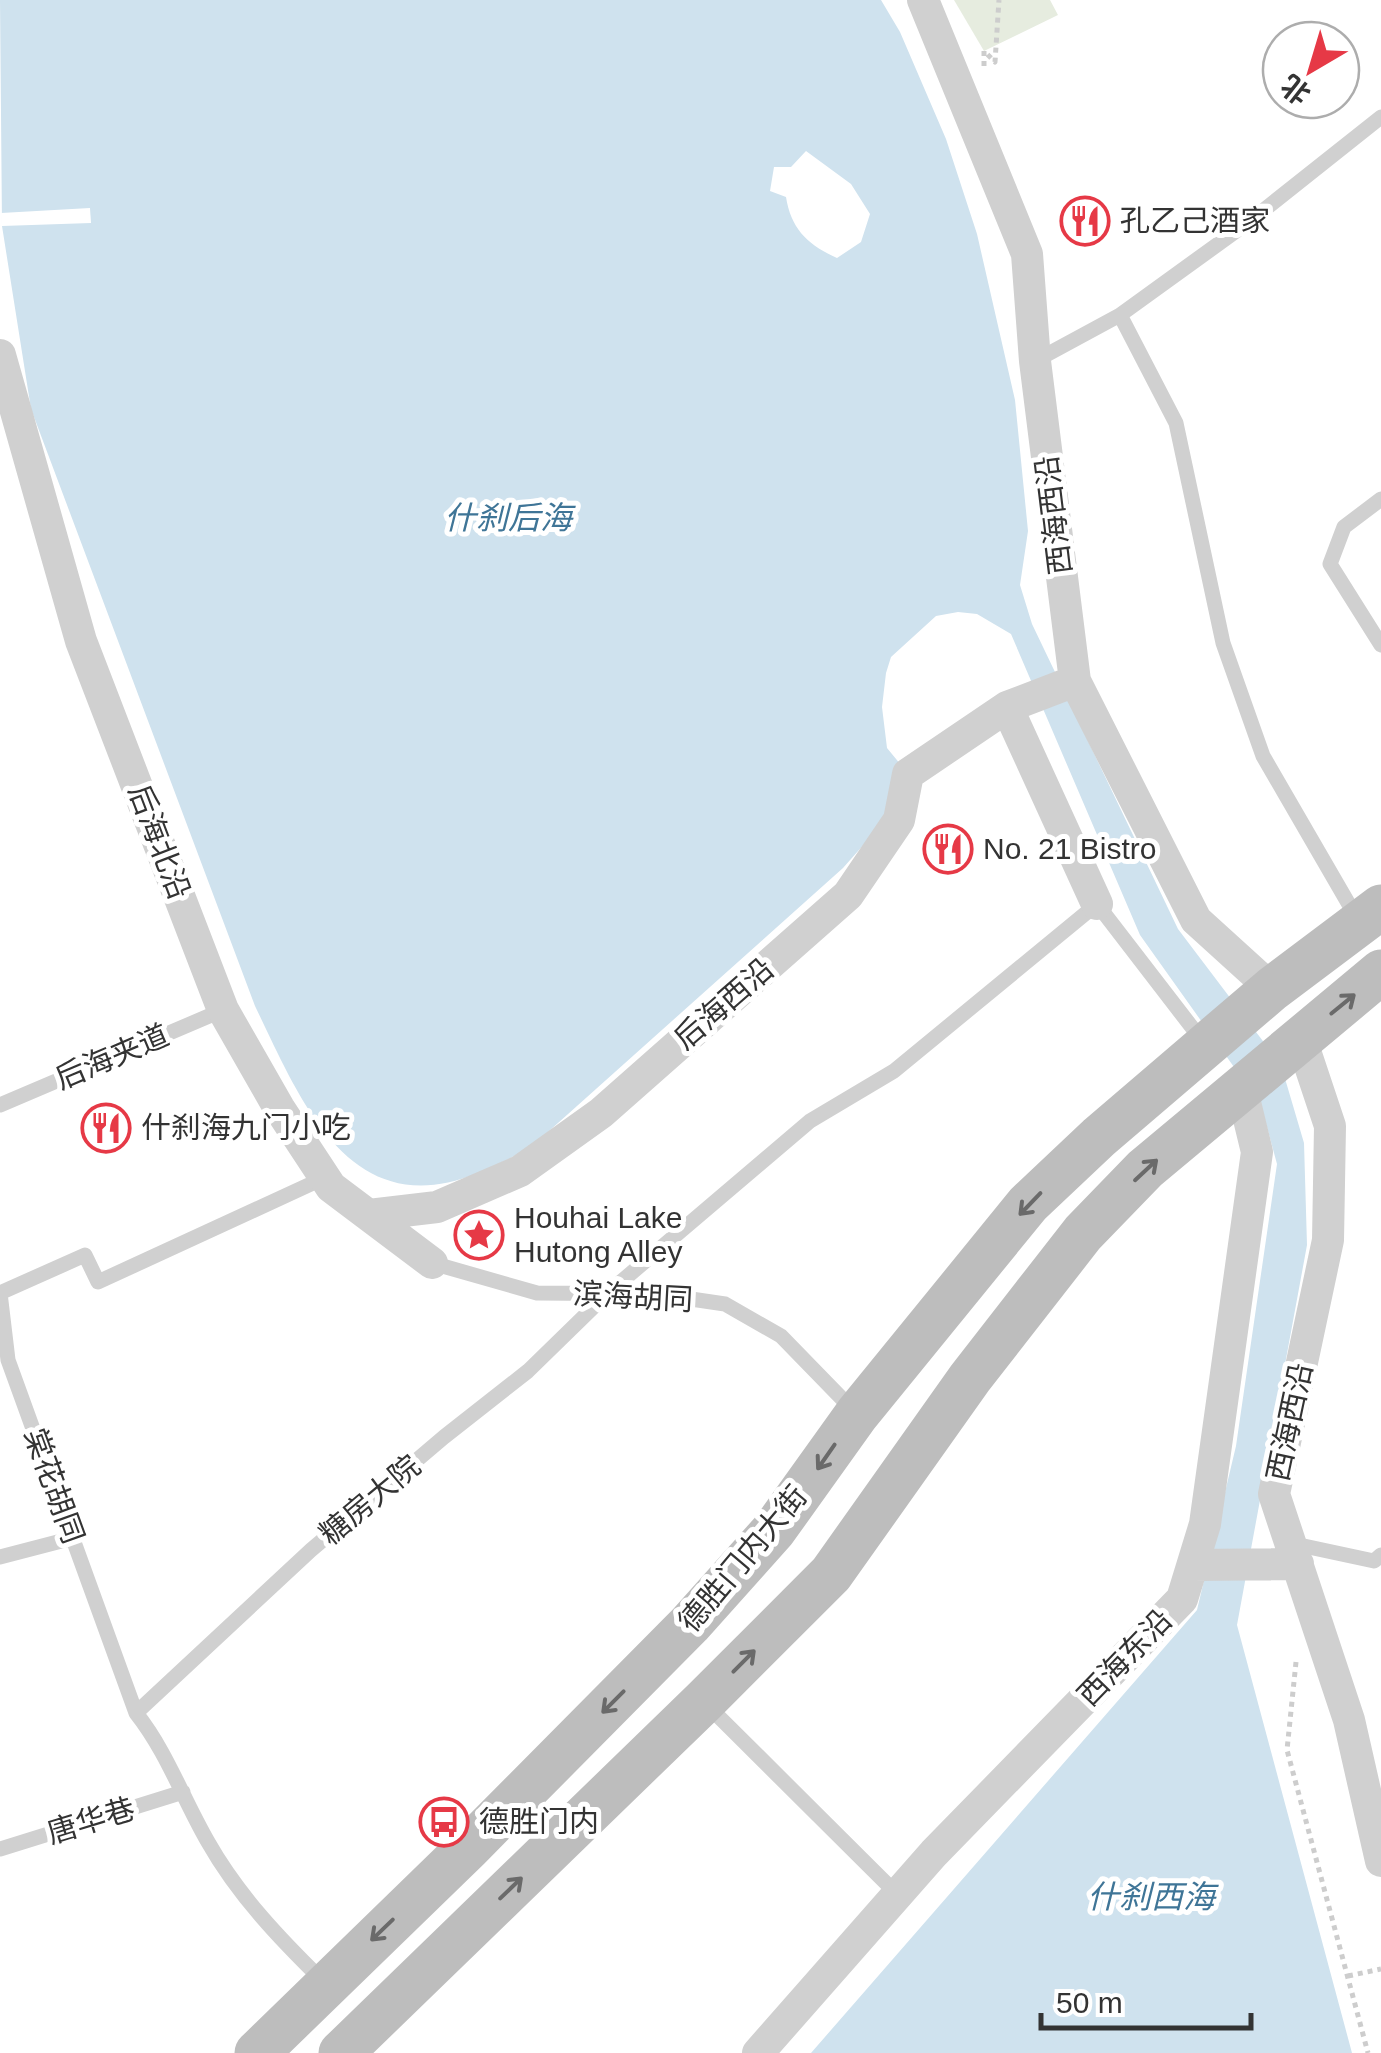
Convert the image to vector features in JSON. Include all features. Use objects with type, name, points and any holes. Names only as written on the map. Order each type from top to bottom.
[{"type":"main road","points":[[340,2053],[831,1574],[970,1378],[1096,1220],[1145,1169],[1242,1090],[1287,1008],[1374,922]]},
{"type":"main road","points":[[970,1378],[1015,1278],[1130,1131],[1210,1051],[1287,1008],[1381,972]]},
{"type":"main road","name":"德胜门内大街","points":[[257,2053],[690,1624],[774,1530],[856,1414],[1028,1204],[1099,1136],[1210,1051]]},
{"type":"street","name":"西海西沿","points":[[923,0],[1027,254],[1035,361],[1076,681],[1196,920],[1287,1008],[1330,1126],[1328,1240],[1274,1494],[1287,1557],[1349,1720],[1381,1862]]},
{"type":"street","name":"后海北沿","points":[[0,355],[81,641],[224,1010],[331,1187],[432,1262]]},
{"type":"street","name":"后海西沿","points":[[369,1214],[437,1207],[520,1171],[600,1113],[848,896],[899,820],[908,774],[1007,707],[1076,681]]},
{"type":"street","points":[[1007,707],[1097,904]]},
{"type":"street","name":"西海东沿","points":[[758,2053],[897,1894],[1182,1599],[1199,1564],[1258,1152],[1242,1090]]},
{"type":"street","points":[[1199,1564],[1287,1557]]},
{"type":"lane","points":[[1035,361],[1120,315],[1250,222],[1381,117]]},
{"type":"lane","points":[[1120,315],[1176,423],[1224,643],[1262,756],[1374,922]]},
{"type":"lane","points":[[1381,500],[1344,527],[1330,564],[1381,645]]},
{"type":"lane","points":[[1097,904],[1210,1051]]},
{"type":"lane","name":"糖房大院","points":[[136,1712],[311,1550],[528,1370],[609,1292],[810,1121],[894,1071],[1097,904]]},
{"type":"lane","name":"后海夹道","points":[[0,1105],[224,1010]]},
{"type":"lane","name":"棠花胡同","points":[[326,1177],[98,1282],[85,1256],[0,1293],[8,1360],[136,1712],[154,1735],[209,1844],[273,1933],[326,1984]]},
{"type":"lane","name":"滨海胡同","points":[[432,1262],[537,1292],[657,1294],[725,1304],[781,1336],[856,1414]]},
{"type":"lane","points":[[0,1557],[73,1538]]},
{"type":"lane","points":[[1287,1557],[1374,1561],[1381,1555]]},
{"type":"lane","points":[[704,1702],[897,1894]]},
{"type":"lane","name":"唐华巷","points":[[0,1849],[183,1792]]},
{"type":"path","points":[[984,70],[984,51],[995,62],[999,0]]},
{"type":"path","points":[[1292,1646],[1297,1660],[1287,1750],[1368,2053]]},
{"type":"path","points":[[1348,1976],[1381,1969]]},
{"type":"shaded area","points":[[954,0],[1050,0],[1058,15],[984,51]]},
{"type":"water","name":"什刹后海","points":[[0,0],[881,0],[900,32],[946,139],[977,234],[1015,400],[1028,531],[1020,585],[1032,624],[1178,929],[1281,1065],[1304,1143],[1307,1245],[1237,1625],[1352,2053],[811,2053],[1197,1610],[1236,1446],[1277,1164],[1261,1105],[1140,935],[1011,634],[977,614],[936,616],[891,657],[882,707],[887,748],[901,765],[890,815],[843,868],[539,1140],[478,1173],[433,1185],[395,1182],[363,1168],[335,1144],[311,1114],[255,1006],[31,409],[2,226]],"holes":[[[806,151],[851,184],[870,214],[861,242],[837,258],[802,235],[786,197],[770,191],[774,167],[791,167]]]},
{"type":"pier","points":[[90,208],[91,223],[2,226],[1,213]]},
{"type":"place","name":"孔乙己酒家","points":[[1085,221]]},
{"type":"place","name":"No. 21 Bistro","points":[[948,849]]},
{"type":"place","name":"什刹海九门小吃","points":[[106,1128]]},
{"type":"place","name":"Houhai Lake Hutong Alley","points":[[479,1235]]},
{"type":"place","name":"德胜门内","points":[[444,1822]]},
{"type":"water label","name":"什刹西海","points":[[1151,1897]]}]
